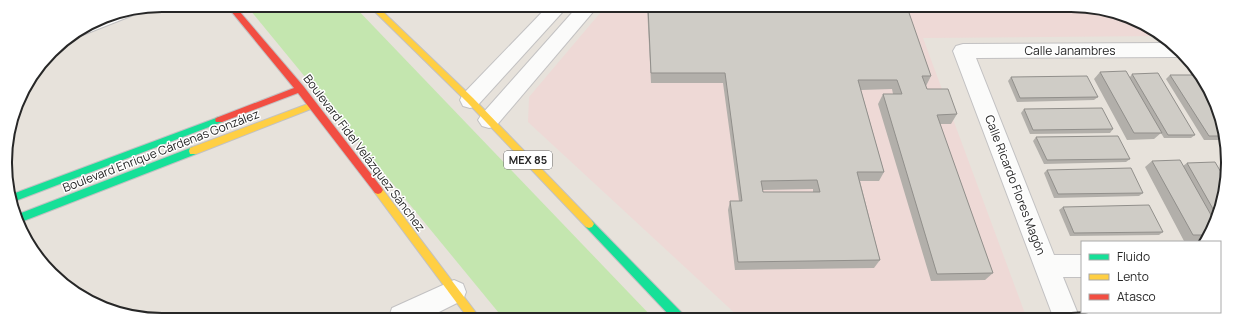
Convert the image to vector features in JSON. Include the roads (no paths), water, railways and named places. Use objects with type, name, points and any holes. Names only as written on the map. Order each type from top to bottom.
[{"type":"main road","name":"Boulevard Fidel Velázquez Sánchez","points":[[236,12],[301,89],[470,313]]},
{"type":"main road","name":"MEX 85","points":[[379,12],[470,100],[675,313]]},
{"type":"main road","name":"Boulevard Enrique Cárdenas González","points":[[16,197],[301,89]]},
{"type":"main road","name":"Boulevard Enrique Cárdenas González","points":[[22,217],[313,105]]},
{"type":"street","points":[[470,100],[553,12]]},
{"type":"street","points":[[489,120],[584,12]]},
{"type":"street","name":"Calle Janambres","points":[[964,51],[1171,50]]},
{"type":"street","name":"Calle Ricardo Flores Magón","points":[[964,51],[1065,313]]},
{"type":"street","points":[[1047,266],[1081,266]]},
{"type":"street","points":[[411,313],[454,292]]}]
